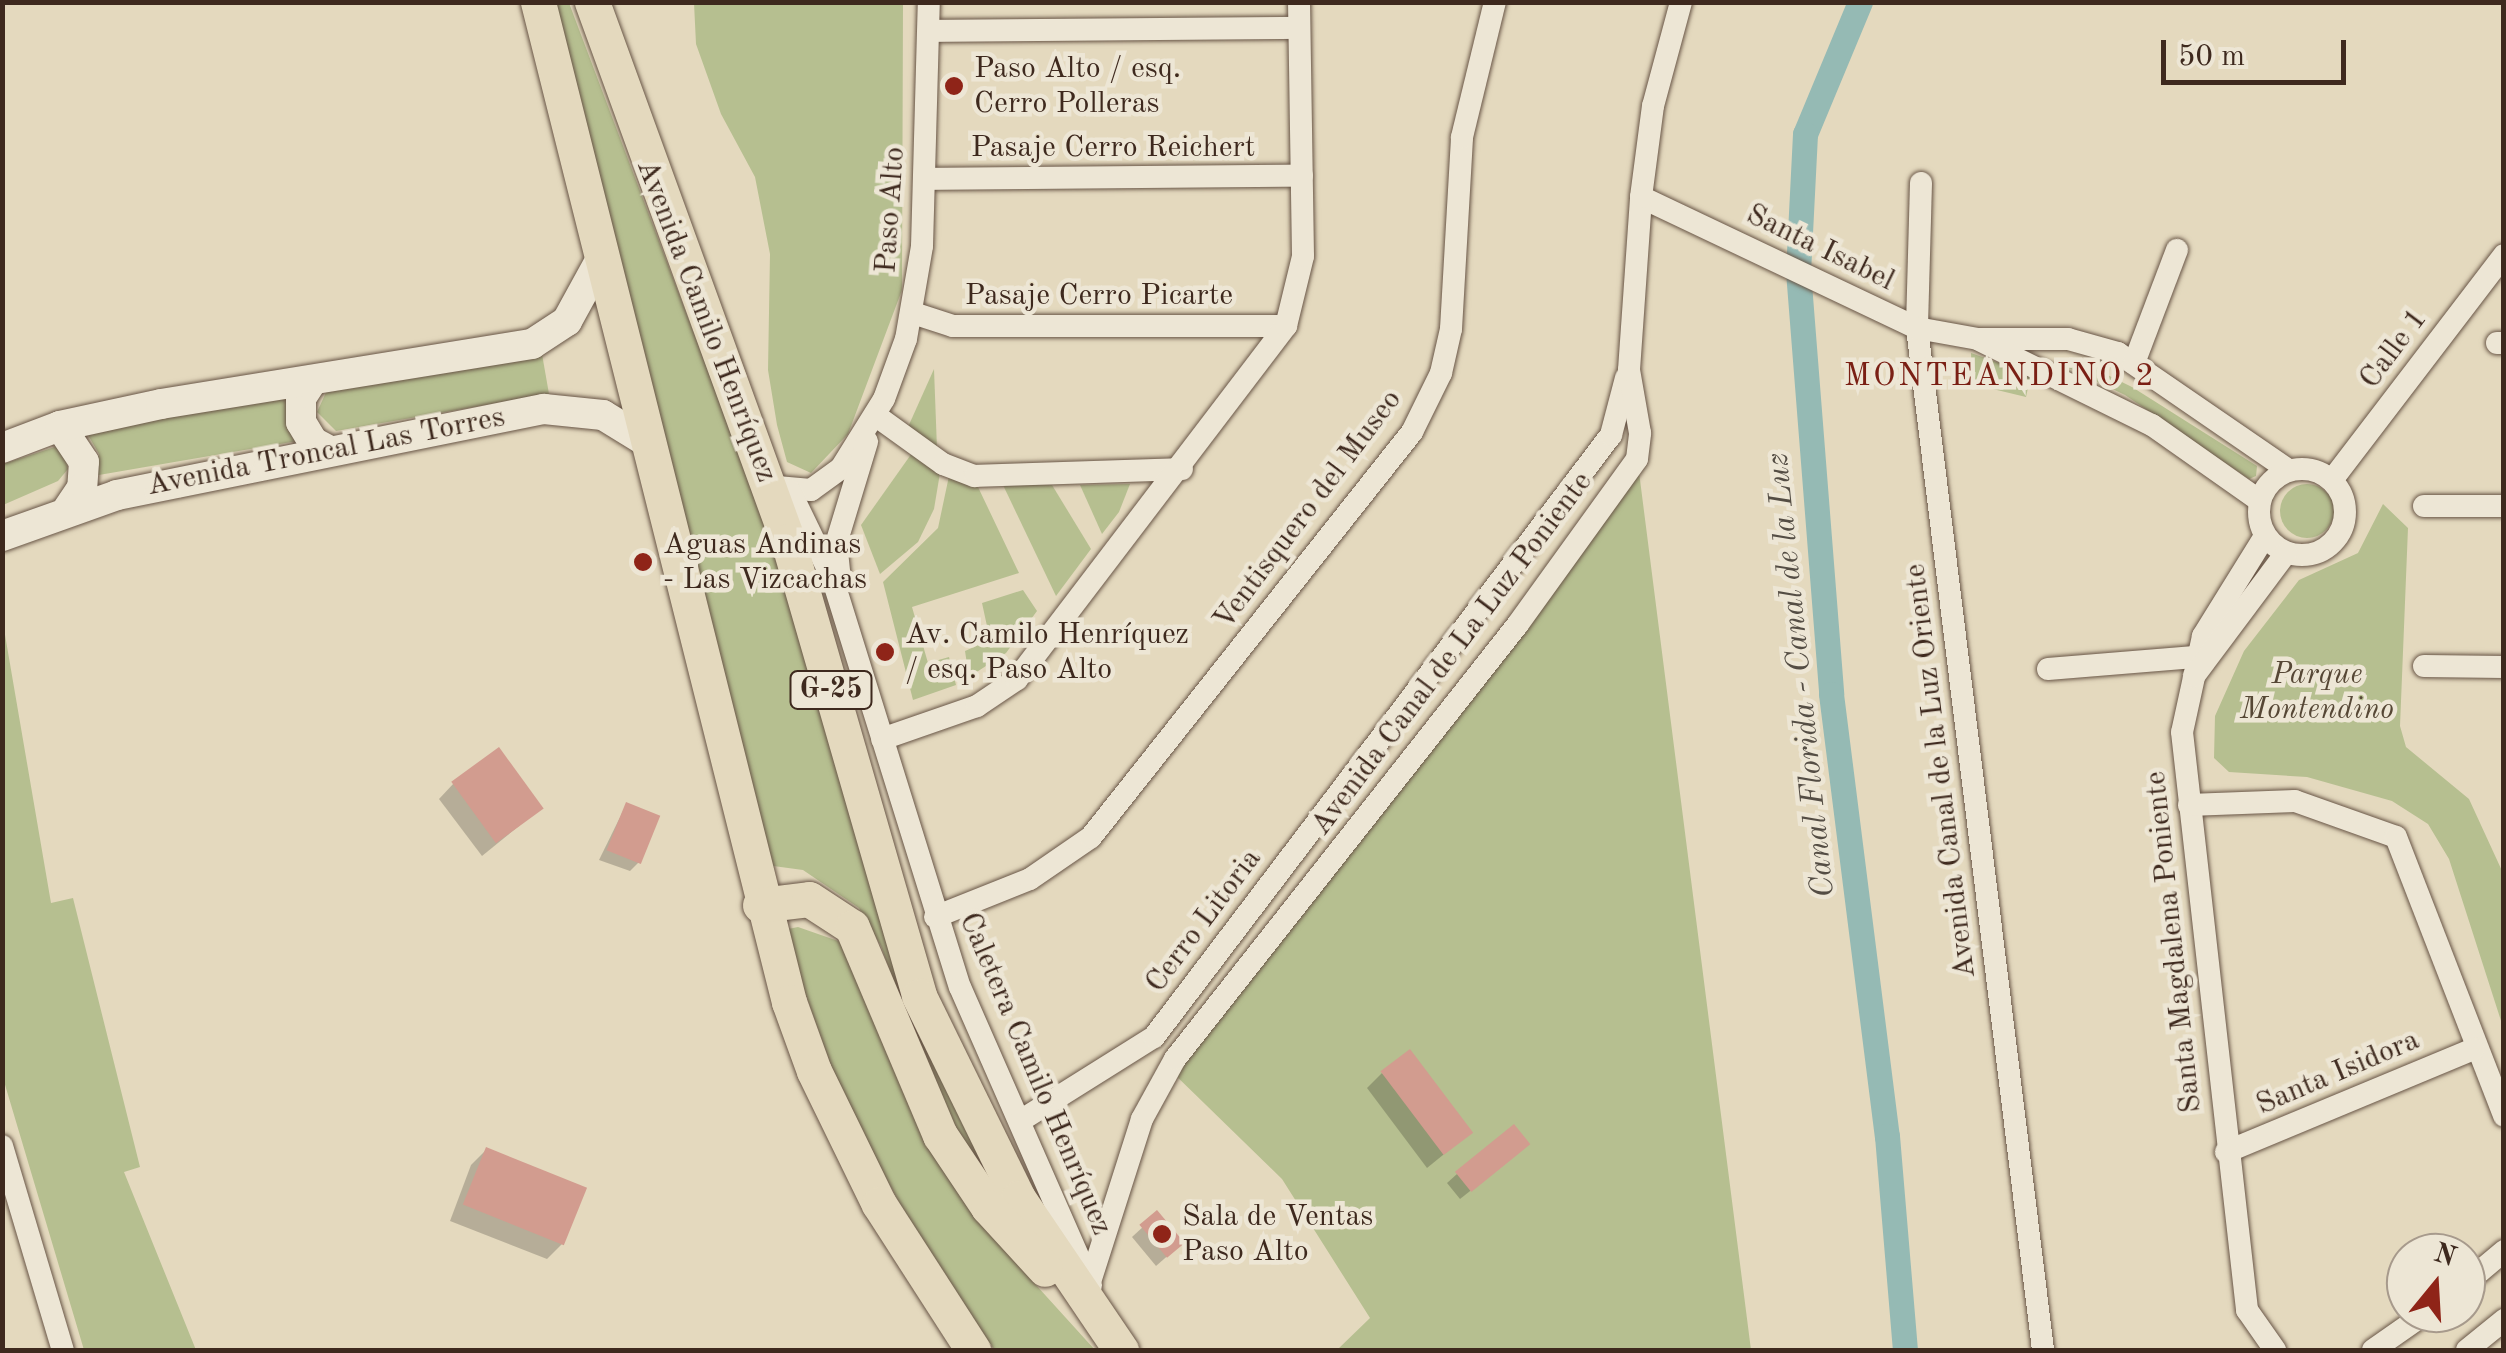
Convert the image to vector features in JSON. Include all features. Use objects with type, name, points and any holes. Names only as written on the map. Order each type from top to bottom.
[{"type":"main road","points":[[538,2],[760,905],[814,1071],[854,1158],[906,1251],[974,1350]]},
{"type":"main road","name":"Avenida Camilo Henríquez","points":[[592,2],[644,161],[780,488],[919,996],[978,1126],[1086,1290],[1116,1345]]},
{"type":"main road","points":[[760,905],[809,899],[852,927],[907,1064],[957,1164],[1010,1234],[1086,1290]]},
{"type":"street","name":"Paso Alto","points":[[844,613],[836,544],[874,414],[912,313],[925,179],[930,2]]},
{"type":"street","points":[[882,739],[998,696],[1182,470],[1286,326],[1301,279],[1298,2]]},
{"type":"street","name":"Ventisquero del Museo","points":[[936,917],[1030,879],[1091,837],[1412,432],[1441,373],[1451,329],[1462,137],[1496,2]]},
{"type":"street","name":"Avenida Canal de La Luz Poniente","points":[[1086,1290],[1142,1119],[1175,1059],[1506,639],[1637,459],[1640,433],[1628,370],[1641,197],[1653,106],[1674,4]]},
{"type":"street","points":[[930,31],[1299,28]]},
{"type":"street","name":"Pasaje Cerro Reichert","points":[[925,179],[1302,176]]},
{"type":"street","name":"Avenida Canal de la Luz Oriente","points":[[1920,183],[1917,328],[2042,1350]]},
{"type":"street","name":"Santa Isabel","points":[[1641,197],[1917,328],[1978,339]]},
{"type":"street","points":[[2134,363],[2177,250]]},
{"type":"street","name":"Calle 1","points":[[2332,480],[2504,255]]},
{"type":"street","points":[[2,448],[60,426],[545,339],[576,311],[602,257]]},
{"type":"street","name":"Pasaje Cerro Picarte","points":[[912,313],[953,326],[1286,326]]},
{"type":"street","points":[[1978,339],[2068,339],[2134,363],[2288,470]]},
{"type":"street","points":[[1978,339],[2152,425],[2260,501]]},
{"type":"street","name":"Cerro Litoria","points":[[1020,1121],[1154,1037],[1611,435],[1628,370]]},
{"type":"street","points":[[312,381],[301,398],[301,422],[313,442],[328,450]]},
{"type":"street","name":"Avenida Troncal Las Torres","points":[[2,536],[68,510],[328,450],[565,408],[603,416],[647,442]]},
{"type":"street","points":[[874,414],[943,464],[975,476],[1182,470]]},
{"type":"street","name":"Paso Alto","points":[[780,488],[828,483],[874,414]]},
{"type":"street","points":[[60,426],[84,462],[82,488],[68,510]]},
{"type":"street","points":[[2304,468],[2332,480],[2342,494],[2344,528],[2320,552],[2286,553],[2265,536],[2260,501],[2270,482],[2288,470],[2304,468]]},
{"type":"street","name":"Caletera Camilo Henríquez","points":[[780,488],[844,613],[936,917],[1086,1290]]},
{"type":"street","points":[[2424,506],[2504,506]]},
{"type":"street","name":"Santa Magdalena Poniente","points":[[2265,536],[2195,667],[2182,732],[2226,1152],[2247,1310],[2275,1350]]},
{"type":"street","points":[[2048,669],[2195,667],[2286,553]]},
{"type":"street","points":[[2424,666],[2504,667]]},
{"type":"street","points":[[2189,805],[2248,798],[2295,801],[2383,828],[2406,853],[2472,1048],[2504,1116]]},
{"type":"street","name":"Santa Isidora","points":[[2226,1152],[2472,1048]]},
{"type":"street","points":[[2,1146],[63,1350]]},
{"type":"street","points":[[2467,1350],[2504,1320]]},
{"type":"street","points":[[2373,1350],[2397,1333]]},
{"type":"green space","points":[[555,3],[569,3],[764,519],[997,1195],[967,1155],[925,1067],[881,946],[859,908],[803,870],[766,865]]},
{"type":"green space","points":[[694,3],[903,3],[902,290],[848,434],[811,473],[787,462],[777,425],[768,370],[770,254],[755,177],[721,114],[696,44]]},
{"type":"green space","points":[[1971,353],[2031,374],[2026,397],[1972,384]]},
{"type":"green space","points":[[542,354],[549,394],[336,431],[317,412],[329,386]]},
{"type":"green space","points":[[2056,362],[2091,367],[2132,387],[2257,466],[2256,476],[2249,479],[2125,395]]},
{"type":"green space","points":[[934,369],[937,449],[908,427]]},
{"type":"green space","points":[[293,395],[303,440],[93,476],[99,454],[84,428]]},
{"type":"green space","points":[[61,445],[68,469],[58,481],[3,505],[3,464]]},
{"type":"green space","points":[[912,453],[940,473],[934,509],[918,542],[880,574],[861,525]]},
{"type":"green space","points":[[1639,472],[1751,1350],[1337,1350],[1370,1318],[1282,1179],[1168,1068]]},
{"type":"green space","points":[[949,476],[978,487],[1019,573],[912,607],[928,663],[949,657],[956,685],[913,700],[883,582],[938,528]]},
{"type":"green space","points":[[1130,484],[1119,512],[1102,534],[1080,485]]},
{"type":"green space","points":[[2307,484],[2326,492],[2334,511],[2326,530],[2307,538],[2288,530],[2280,511],[2288,492]]},
{"type":"green space","points":[[1003,485],[1052,485],[1091,549],[1056,596]]},
{"type":"green space","name":"Parque Montendino","points":[[2383,504],[2408,528],[2400,726],[2406,747],[2469,799],[2503,873],[2503,1027],[2449,859],[2428,824],[2392,801],[2307,777],[2229,772],[2214,758],[2215,716],[2244,651],[2299,580],[2358,553]]},
{"type":"green space","points":[[1023,590],[1037,611],[1006,653],[969,677],[965,651],[990,640],[982,603]]},
{"type":"green space","points":[[3,623],[51,903],[73,898],[140,1167],[124,1172],[196,1350],[84,1350],[3,1078]]},
{"type":"green space","points":[[798,927],[841,942],[978,1221],[1095,1350],[995,1350],[982,1334],[924,1248],[842,1097],[783,930]]},
{"type":"building","points":[[499,747],[544,808],[496,843],[451,782]]},
{"type":"building","points":[[626,802],[660,816],[641,864],[607,850]]},
{"type":"building","points":[[1410,1049],[1473,1133],[1444,1155],[1380,1071]]},
{"type":"building","points":[[1514,1124],[1530,1144],[1471,1192],[1455,1172]]},
{"type":"building","points":[[486,1147],[587,1188],[564,1245],[463,1204]]},
{"type":"building","name":"Sala de Ventas Paso Alto","points":[[1157,1210],[1185,1243],[1167,1258],[1139,1225]]},
{"type":"waterway","name":"Canal Florida - Canal de la Luz","points":[[1860,2],[1805,134],[1798,271],[1831,694],[1887,1136],[1905,1350]]},
{"type":"place","name":"Paso Alto / esq. Cerro Polleras","points":[[954,86]]},
{"type":"place","name":"Aguas Andinas - Las Vizcachas","points":[[643,562]]},
{"type":"place","name":"Av. Camilo Henríquez / esq. Paso Alto","points":[[885,652]]},
{"type":"place","name":"Sala de Ventas Paso Alto","points":[[1162,1234]]},
{"type":"district","name":"MONTEANDINO 2","points":[[2000,377]]}]
